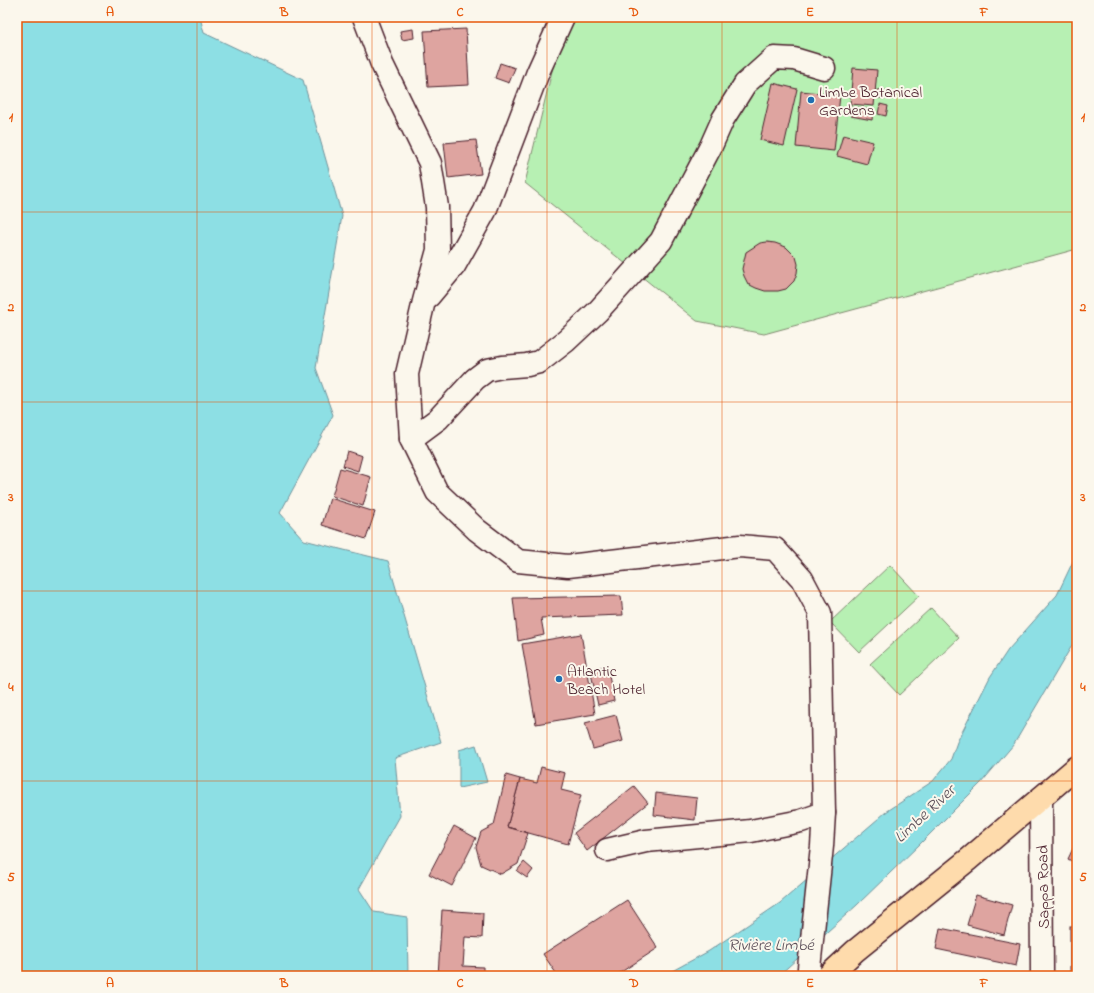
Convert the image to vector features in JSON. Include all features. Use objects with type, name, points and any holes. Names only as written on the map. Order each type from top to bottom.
[{"type":"main road","points":[[816,973],[855,951],[969,859],[1077,767]]},
{"type":"street","points":[[364,17],[382,64],[430,163],[437,207],[438,250],[424,301],[408,374],[411,439],[438,492],[477,530],[518,561],[568,566],[740,546],[776,549],[802,579],[820,613],[824,813],[816,973]]},
{"type":"street","points":[[424,301],[454,266],[485,211],[538,72],[563,17]]},
{"type":"street","points":[[411,439],[438,419],[475,379],[487,370],[502,367],[528,366],[539,362],[598,311],[661,241],[711,146],[723,118],[745,84],[774,58],[794,59],[824,68]]},
{"type":"street","name":"Sappa Road","points":[[1041,798],[1042,976]]},
{"type":"street","points":[[607,850],[646,841],[751,831],[801,821],[824,813]]},
{"type":"green space","name":"Limbe Botanical Gardens","points":[[565,17],[1077,17],[1077,249],[764,334],[697,321],[525,183]]},
{"type":"green space","points":[[890,565],[919,596],[859,652],[830,622]]},
{"type":"green space","points":[[931,608],[959,638],[899,695],[870,664]]},
{"type":"water","points":[[17,17],[200,17],[204,33],[303,80],[342,216],[316,368],[333,415],[280,513],[304,540],[388,561],[441,742],[395,758],[400,816],[359,889],[374,912],[407,917],[408,976],[17,976]]},
{"type":"water","name":"Rivière Limbé","points":[[1077,553],[1077,637],[1014,744],[981,783],[857,905],[778,976],[663,976],[709,951],[780,903],[886,812],[933,781],[951,759],[957,742],[990,677],[1008,650],[1057,595]]},
{"type":"water","points":[[476,745],[487,782],[459,788],[459,750]]},
{"type":"building","points":[[413,29],[414,38],[402,40],[400,31]]},
{"type":"building","points":[[466,29],[469,85],[428,87],[424,31]]},
{"type":"building","points":[[500,63],[515,68],[509,83],[495,78]]},
{"type":"building","points":[[853,68],[877,70],[874,106],[850,104]]},
{"type":"building","points":[[773,83],[797,89],[784,146],[760,140]]},
{"type":"building","points":[[877,90],[885,90],[885,98],[878,98]]},
{"type":"building","points":[[801,91],[840,95],[834,151],[796,147]]},
{"type":"building","points":[[880,104],[888,106],[886,116],[878,114]]},
{"type":"building","points":[[852,107],[873,110],[872,120],[851,116]]},
{"type":"building","points":[[843,135],[873,142],[867,164],[837,156]]},
{"type":"building","points":[[476,140],[481,174],[448,178],[444,143]]},
{"type":"building","points":[[767,242],[786,247],[796,257],[798,264],[797,273],[794,281],[786,289],[778,291],[765,291],[748,284],[744,276],[742,269],[746,252],[760,243]]},
{"type":"building","points":[[347,451],[362,456],[358,471],[343,466]]},
{"type":"building","points":[[340,468],[371,477],[363,506],[332,496]]},
{"type":"building","points":[[330,498],[375,512],[366,539],[322,525]]},
{"type":"building","points":[[621,596],[623,615],[541,618],[544,635],[518,641],[513,598]]},
{"type":"building","name":"Atlantic Beach Hotel","points":[[581,634],[595,714],[536,724],[522,644]]},
{"type":"building","points":[[607,666],[614,701],[598,705],[590,669]]},
{"type":"building","points":[[616,715],[623,741],[593,749],[585,723]]},
{"type":"building","points":[[541,767],[565,773],[561,790],[581,795],[568,844],[507,827],[520,779],[537,783]]},
{"type":"building","points":[[506,775],[520,779],[507,827],[528,833],[518,864],[501,874],[481,865],[476,847],[481,832],[494,825]]},
{"type":"building","points":[[634,786],[648,803],[587,851],[574,833]]},
{"type":"building","points":[[656,793],[697,798],[695,820],[654,815]]},
{"type":"building","points":[[454,826],[476,838],[452,886],[429,874]]},
{"type":"building","points":[[1077,840],[1077,864],[1068,859]]},
{"type":"building","points":[[524,862],[533,870],[527,878],[517,871]]},
{"type":"building","points":[[976,895],[1012,905],[1004,935],[967,925]]},
{"type":"building","points":[[627,900],[658,948],[615,976],[558,976],[543,954]]},
{"type":"building","points":[[442,910],[483,913],[482,938],[465,937],[463,966],[483,967],[483,976],[438,976]]},
{"type":"building","points":[[1070,926],[1077,926],[1077,976],[1070,976]]},
{"type":"building","points":[[940,928],[1020,944],[1016,966],[936,949]]},
{"type":"place","name":"Limbe Botanical Gardens","points":[[811,100]]},
{"type":"place","name":"Atlantic Beach Hotel","points":[[559,679]]},
{"type":"water label","name":"Limbe River","points":[[924,813]]}]
